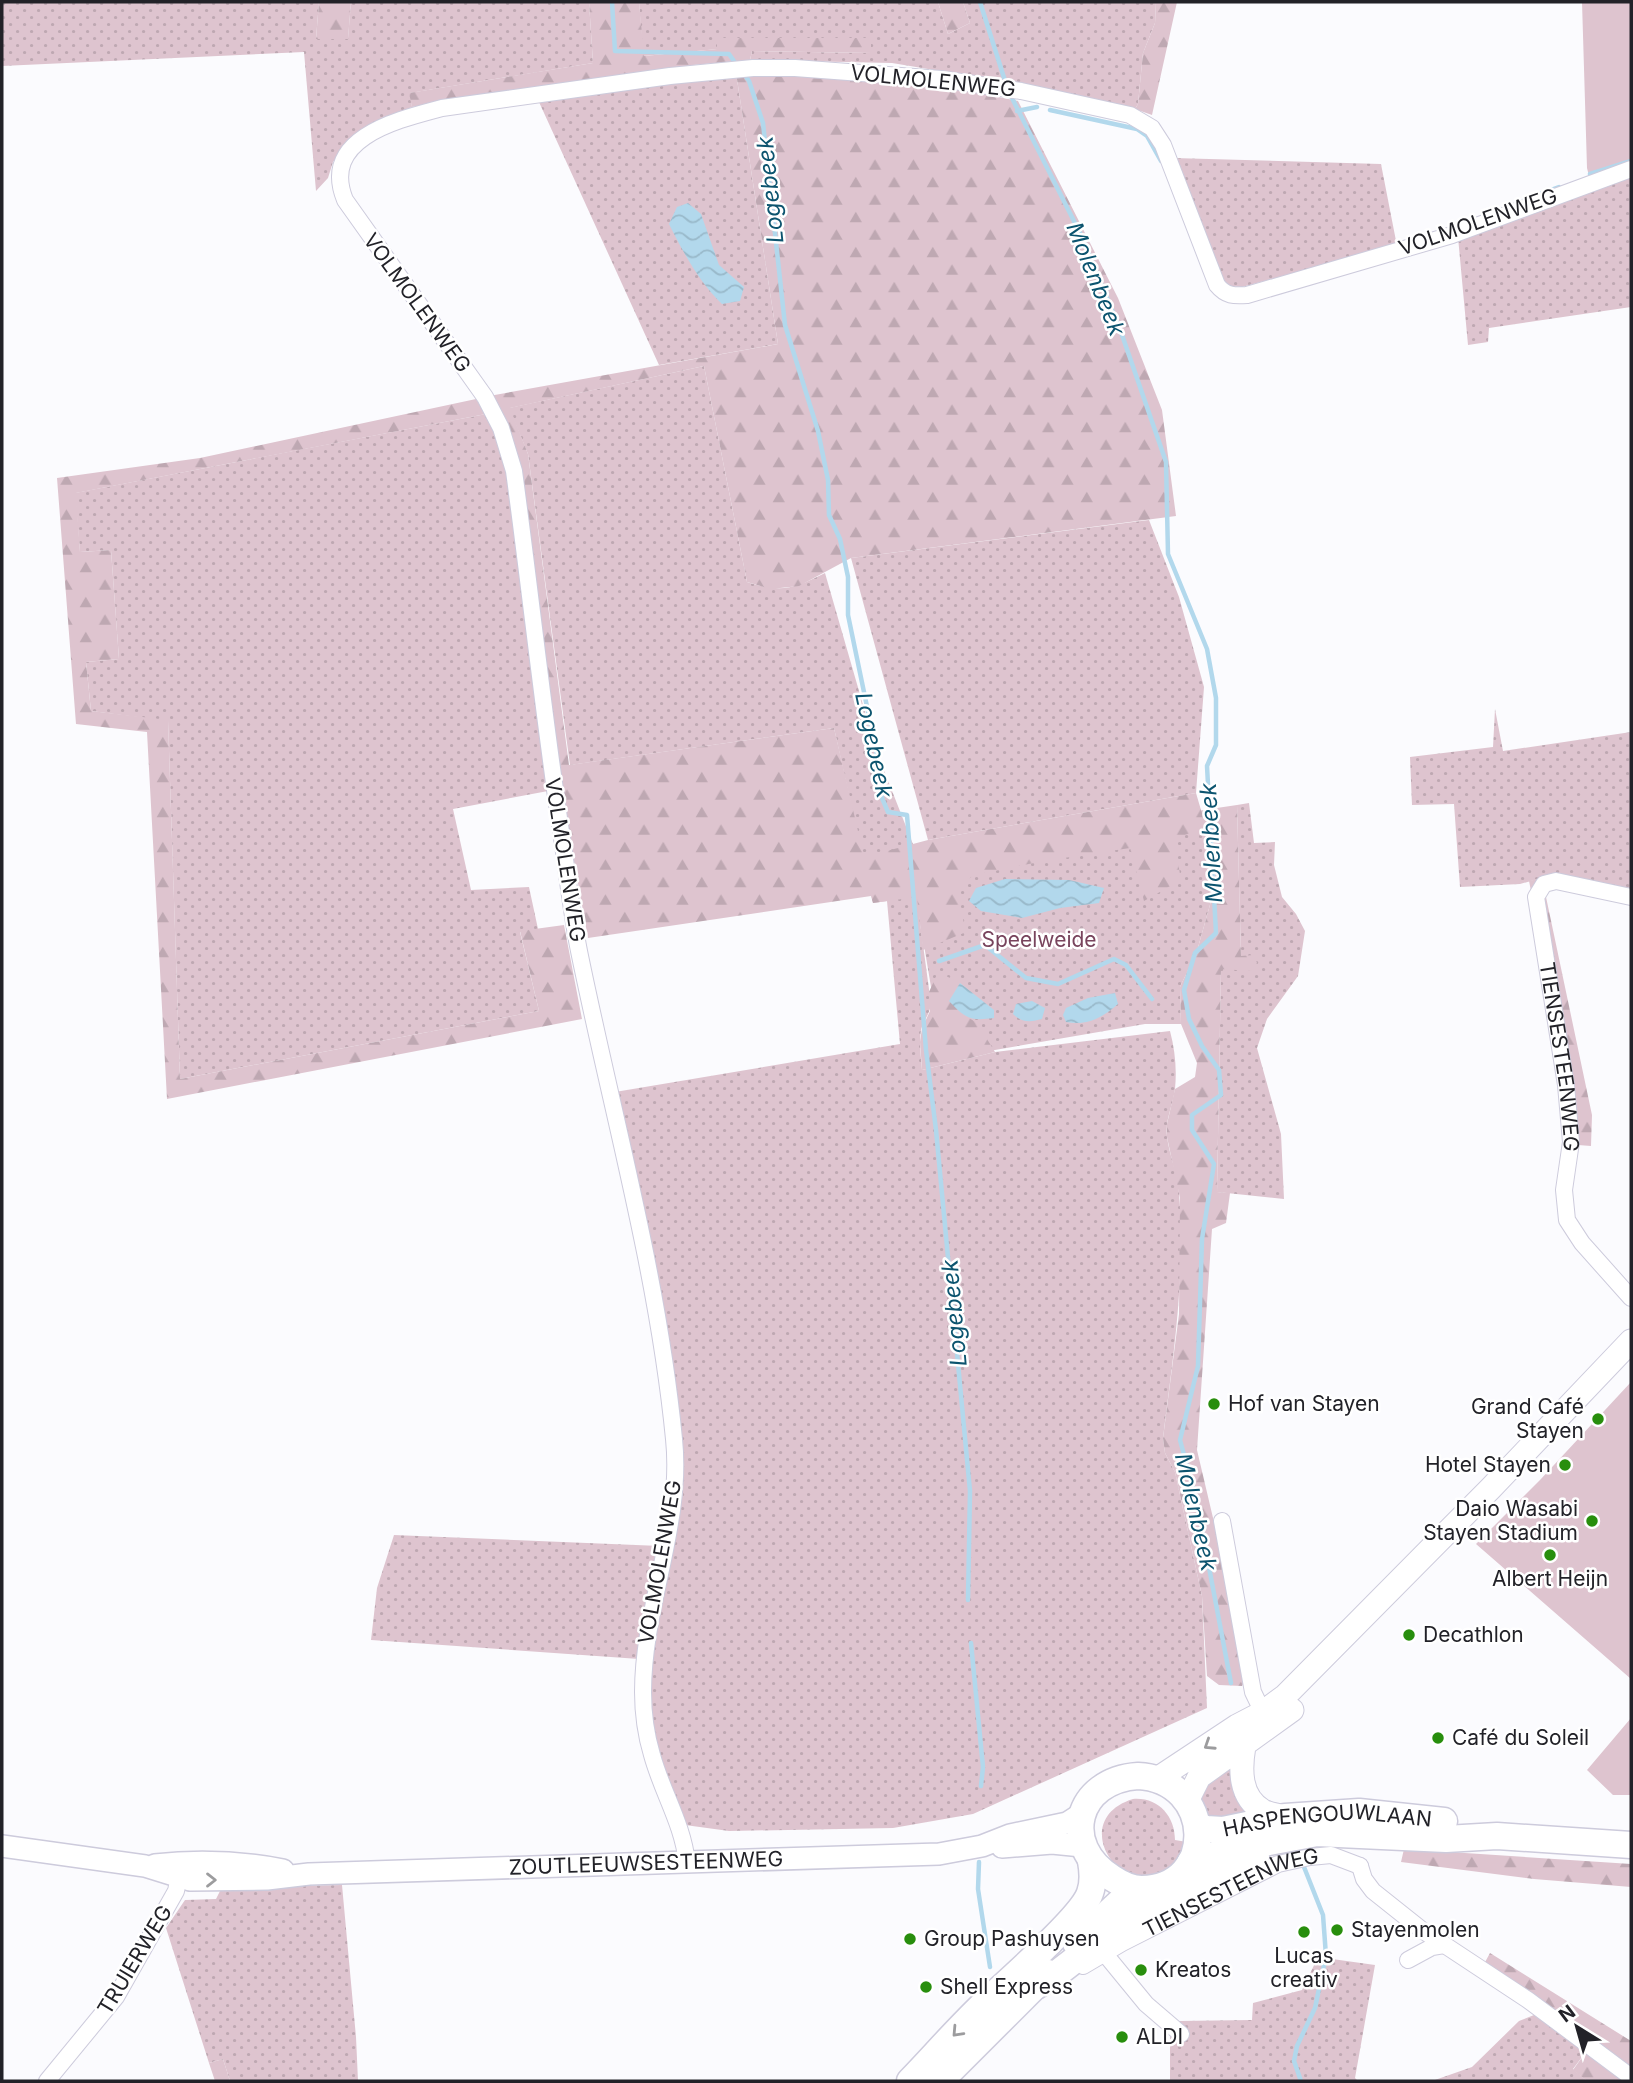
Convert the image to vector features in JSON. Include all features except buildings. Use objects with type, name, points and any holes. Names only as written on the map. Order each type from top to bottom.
[{"type":"main road","points":[[1187,1801],[1199,1777],[1244,1746],[1266,1720],[1313,1690],[1432,1563],[1458,1522],[1631,1341]]},
{"type":"main road","points":[[1157,1779],[1237,1726],[1266,1720]]},
{"type":"main road","points":[[1244,1746],[1240,1773],[1244,1790],[1263,1811],[1285,1818]]},
{"type":"main road","points":[[910,2081],[1090,1895],[1094,1877],[1079,1835],[1081,1814],[1092,1798],[1107,1784],[1125,1777],[1157,1779],[1172,1786],[1187,1801],[1198,1826],[1198,1840],[1190,1863],[1171,1882],[1153,1888],[1134,1889],[1106,1875],[1086,1854]]},
{"type":"main road","name":"HASPENGOUWLAAN","points":[[1198,1826],[1223,1830],[1326,1813],[1388,1813],[1413,1819],[1443,1820],[1497,1836]]},
{"type":"main road","name":"HASPENGOUWLAAN","points":[[1190,1863],[1232,1849],[1317,1833],[1446,1839],[1497,1836],[1631,1845]]},
{"type":"main road","points":[[1036,1986],[1110,1934],[1225,1871],[1277,1851],[1350,1836]]},
{"type":"main road","name":"TIENSESTEENWEG","points":[[940,2081],[1074,1945],[1134,1889]]},
{"type":"street","name":"VOLMOLENWEG","points":[[687,1863],[681,1830],[651,1753],[643,1697],[643,1662],[648,1625],[675,1495],[674,1439],[657,1315],[642,1236],[579,948],[550,764],[514,471],[501,428],[485,397],[345,200],[340,187],[340,167],[346,155],[356,144],[393,123],[442,108],[670,76],[753,68],[794,68],[997,86],[1130,115],[1152,128],[1163,145],[1217,285],[1223,292],[1234,296],[1247,295],[1452,235],[1631,169]]},
{"type":"street","name":"TIENSESTEENWEG","points":[[1631,897],[1556,881],[1544,884],[1536,897],[1566,1085],[1571,1142],[1564,1190],[1567,1220],[1581,1243],[1631,1298]]},
{"type":"street","points":[[1222,1521],[1253,1692],[1266,1720]]},
{"type":"street","name":"ZOUTLEEUWSESTEENWEG","points":[[2,1846],[180,1870],[217,1880],[267,1879],[309,1874],[939,1854],[982,1846],[1010,1835],[1067,1823],[1081,1814]]},
{"type":"street","points":[[1384,1835],[1364,1857],[1360,1866],[1364,1880],[1373,1891],[1444,1945],[1528,2000],[1631,2077]]},
{"type":"street","name":"ZOUTLEEUWSESTEENWEG","points":[[982,1846],[1012,1848],[1052,1843],[1086,1854]]},
{"type":"street","name":"TIENSESTEENWEG","points":[[1059,1972],[1086,1965],[1174,1915],[1278,1864],[1331,1855],[1360,1866]]},
{"type":"street","name":"TRUIERWEG","points":[[47,2081],[116,1997],[176,1891],[180,1870]]},
{"type":"street","points":[[1408,1960],[1432,1947],[1444,1945]]},
{"type":"street","points":[[1105,1954],[1146,2004],[1181,2034]]},
{"type":"green space","points":[[2,2],[319,2],[316,39],[348,38],[351,2],[589,2],[593,63],[410,93],[412,107],[367,129],[342,150],[333,162],[328,178],[316,191],[304,52],[2,66]]},
{"type":"green space","points":[[319,2],[351,2],[348,39],[316,39]]},
{"type":"green space","points":[[589,2],[639,2],[644,56],[717,49],[717,38],[871,38],[871,53],[752,51],[750,60],[693,65],[412,107],[409,93],[593,63]]},
{"type":"green space","points":[[639,2],[938,2],[948,34],[970,23],[963,2],[1156,2],[1155,23],[1143,53],[1138,104],[1135,109],[1030,86],[892,63],[750,60],[752,51],[871,53],[871,38],[718,38],[718,49],[643,56]]},
{"type":"green space","points":[[938,2],[963,2],[970,23],[948,34]]},
{"type":"green space","points":[[1156,2],[1177,2],[1152,115],[1135,109],[1138,104],[1143,53],[1155,23]]},
{"type":"green space","points":[[1582,2],[1631,2],[1631,162],[1589,176],[1587,168]]},
{"type":"green space","points":[[775,72],[955,88],[1018,101],[1118,298],[1162,410],[1176,516],[851,558],[799,586],[771,589],[747,582],[704,366],[510,408],[528,454],[569,765],[834,728],[864,857],[928,840],[1196,793],[1206,827],[1174,839],[1181,880],[1144,901],[1130,848],[974,875],[956,889],[966,932],[923,950],[917,897],[873,903],[871,896],[588,938],[557,768],[523,482],[489,396],[778,344],[736,73]]},
{"type":"green space","points":[[736,73],[778,344],[659,365],[539,102]]},
{"type":"green space","points":[[1173,158],[1381,164],[1397,246],[1242,287],[1229,286],[1221,278]]},
{"type":"green space","points":[[1631,174],[1631,307],[1489,328],[1488,342],[1468,345],[1458,237]]},
{"type":"green space","name":"Speelweide","points":[[704,366],[747,582],[787,588],[825,573],[876,750],[918,857],[1210,809],[1213,894],[1197,951],[1180,987],[1181,1024],[1145,1024],[943,1059],[919,915],[931,1004],[921,1030],[922,1070],[995,1052],[1170,1031],[1176,1082],[1167,1130],[1178,1186],[1181,1254],[1163,1438],[1165,1453],[1175,1472],[1202,1596],[1207,1708],[973,1814],[893,1828],[729,1831],[685,1825],[655,1743],[647,1676],[669,1547],[683,1494],[680,1453],[615,1092],[900,1044],[887,901],[873,903],[834,728],[570,765],[528,454],[509,408]]},
{"type":"green space","points":[[476,399],[486,414],[76,493],[80,552],[111,550],[119,659],[86,662],[91,711],[168,720],[180,1079],[539,1011],[520,931],[564,925],[582,1019],[167,1099],[147,732],[76,724],[57,478],[200,458]]},
{"type":"green space","points":[[486,414],[503,448],[548,791],[453,809],[471,890],[529,887],[538,929],[520,932],[539,1011],[180,1079],[168,721],[91,711],[86,662],[119,659],[111,550],[80,552],[75,493]]},
{"type":"green space","points":[[1149,520],[1179,597],[1204,687],[1196,793],[928,840],[851,558]]},
{"type":"green space","points":[[1495,709],[1503,751],[1631,732],[1630,889],[1556,874],[1520,884],[1460,887],[1454,804],[1412,805],[1410,757],[1493,747]]},
{"type":"green space","points":[[1249,803],[1254,843],[1275,842],[1274,865],[1282,897],[1305,931],[1298,976],[1267,1019],[1257,1048],[1281,1134],[1284,1199],[1217,1192],[1221,968],[1231,969],[1241,956],[1237,805]]},
{"type":"green space","points":[[1237,805],[1241,956],[1254,955],[1257,963],[1251,971],[1221,969],[1217,1192],[1230,1193],[1226,1223],[1212,1229],[1197,1450],[1230,1590],[1245,1680],[1242,1686],[1219,1685],[1207,1676],[1202,1596],[1175,1472],[1165,1453],[1163,1438],[1179,1314],[1180,1198],[1167,1137],[1167,1124],[1175,1089],[1195,1077],[1197,1063],[1181,1024],[1180,987],[1197,951],[1213,894],[1210,809]]},
{"type":"green space","points":[[1542,878],[1592,1115],[1591,1146],[1578,1145],[1571,1088],[1529,881]]},
{"type":"green space","points":[[938,972],[960,983],[952,993],[961,1013],[977,1023],[995,1052],[922,1070],[922,1028],[930,1011],[929,992]]},
{"type":"green space","name":"Daio Wasabi Stayen Stadium","points":[[1631,1382],[1631,1679],[1476,1544]]},
{"type":"green space","points":[[394,1535],[660,1546],[639,1659],[371,1640],[377,1588]]},
{"type":"green space","points":[[1631,1718],[1631,1795],[1613,1795],[1587,1770]]},
{"type":"green space","points":[[1235,1757],[1254,1814],[1219,1820],[1203,1811],[1199,1795],[1208,1780]]},
{"type":"green space","points":[[1133,1799],[1150,1801],[1157,1805],[1172,1823],[1175,1840],[1187,1842],[1176,1863],[1147,1877],[1131,1875],[1117,1866],[1107,1853],[1102,1838],[1104,1823],[1114,1809]]},
{"type":"green space","points":[[1404,1849],[1631,1864],[1631,1887],[1534,1879],[1401,1862]]},
{"type":"green space","points":[[342,1885],[358,2081],[230,2081],[223,2059],[209,2063],[166,1928],[185,1900],[216,1899],[222,1887]]},
{"type":"green space","points":[[1490,1953],[1631,2041],[1631,2069],[1484,1964]]},
{"type":"green space","points":[[1318,1957],[1375,1965],[1355,2078],[1358,2081],[1170,2081],[1170,2032],[1179,2021],[1252,2020],[1253,2003],[1302,1990]]},
{"type":"green space","points":[[1539,2013],[1585,2053],[1573,2069],[1587,2081],[1432,2081],[1472,2067],[1519,2021]]},
{"type":"green space","points":[[1585,2053],[1625,2081],[1587,2081],[1573,2070]]},
{"type":"green space","points":[[223,2059],[230,2081],[215,2081],[209,2063]]},
{"type":"water","points":[[688,203],[701,214],[719,265],[744,287],[740,301],[722,304],[699,276],[680,245],[669,224],[677,207]]},
{"type":"water","points":[[1005,879],[1069,880],[1104,888],[1099,903],[1060,908],[1022,918],[981,911],[969,901],[976,888]]},
{"type":"water","points":[[960,983],[994,1010],[994,1018],[969,1017],[949,1001]]},
{"type":"water","points":[[1115,993],[1118,1004],[1100,1017],[1081,1023],[1066,1022],[1063,1015],[1066,1008],[1088,998]]},
{"type":"water","points":[[1032,1001],[1045,1008],[1042,1019],[1027,1021],[1013,1014],[1016,1004]]},
{"type":"waterway","name":"Logebeek","points":[[612,2],[615,51],[729,54],[736,64]]},
{"type":"waterway","name":"Molenbeek","points":[[980,2],[1006,84]]},
{"type":"waterway","name":"Logebeek","points":[[744,74],[749,81],[763,123],[785,325],[818,431],[828,480],[829,515],[840,539],[848,577],[848,615],[876,750],[882,798],[888,812],[907,815],[926,1050],[970,1491],[968,1600]]},
{"type":"waterway","name":"Molenbeek","points":[[1009,92],[1082,237],[1121,332],[1166,462],[1168,554],[1207,649],[1216,698],[1216,745],[1207,766],[1216,933],[1195,953],[1184,990],[1189,1019],[1202,1046],[1219,1070],[1221,1095],[1192,1115],[1192,1130],[1214,1164],[1202,1239],[1198,1366],[1180,1440],[1196,1499],[1231,1683]]},
{"type":"waterway","points":[[1017,111],[1037,107]]},
{"type":"waterway","points":[[1050,110],[1137,129],[1147,136],[1161,161]]},
{"type":"waterway","points":[[1590,174],[1631,161]]},
{"type":"waterway","points":[[1524,200],[1559,187]]},
{"type":"waterway","points":[[939,961],[985,945],[1026,978],[1058,984],[1114,959],[1126,965],[1152,999]]},
{"type":"waterway","name":"Logebeek","points":[[971,1643],[983,1767],[981,1786]]},
{"type":"waterway","name":"Logebeek","points":[[979,1862],[978,1889],[990,1967]]},
{"type":"waterway","name":"Molenbeek","points":[[1301,2081],[1294,2061],[1297,2046],[1315,2008],[1326,1956],[1323,1915],[1304,1867]]},
{"type":"place","name":"Hof van Stayen","points":[[1214,1404]]},
{"type":"place","name":"Grand Café Stayen","points":[[1598,1419]]},
{"type":"place","name":"Hotel Stayen","points":[[1565,1465]]},
{"type":"place","name":"Daio Wasabi Stayen Stadium","points":[[1592,1521]]},
{"type":"place","name":"Albert Heijn","points":[[1550,1555]]},
{"type":"place","name":"Decathlon","points":[[1409,1635]]},
{"type":"place","name":"Café du Soleil","points":[[1438,1738]]},
{"type":"place","name":"Stayenmolen","points":[[1337,1930]]},
{"type":"place","name":"Lucas creativ","points":[[1304,1932]]},
{"type":"place","name":"Group Pashuysen","points":[[910,1939]]},
{"type":"place","name":"Kreatos","points":[[1141,1970]]},
{"type":"place","name":"Shell Express","points":[[926,1987]]},
{"type":"place","name":"ALDI","points":[[1122,2037]]}]
